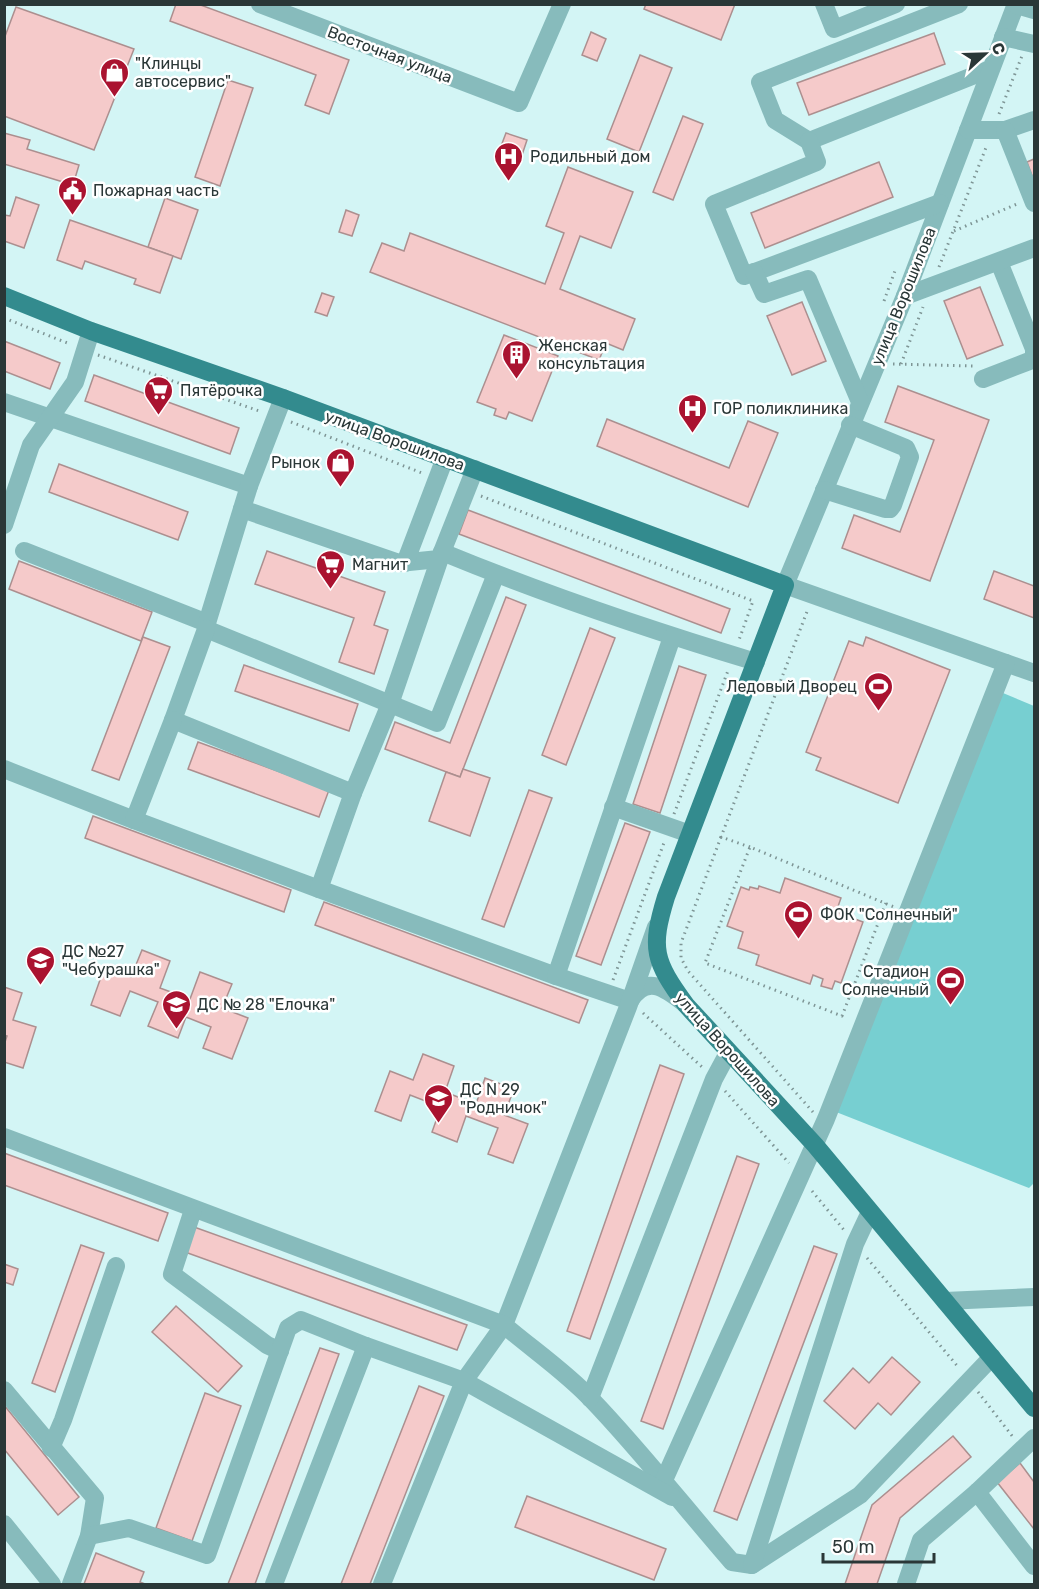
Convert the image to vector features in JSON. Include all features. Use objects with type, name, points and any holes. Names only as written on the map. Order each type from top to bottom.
[{"type":"main road","name":"улица Ворошилова","points":[[4,296],[91,331],[283,398],[785,585],[666,897],[658,922],[656,940],[658,957],[672,986],[686,1005],[815,1145],[1035,1407]]},
{"type":"street","name":"Восточная улица","points":[[269,6],[519,103],[562,4]]},
{"type":"street","points":[[824,4],[834,29],[896,4]]},
{"type":"street","points":[[940,203],[744,276],[714,204],[816,162],[809,141],[775,120],[760,82],[959,4]]},
{"type":"street","points":[[1016,5],[1035,10]]},
{"type":"street","name":"улица Ворошилова","points":[[1016,5],[905,296],[785,585],[1035,673]]},
{"type":"street","points":[[1003,37],[1031,44]]},
{"type":"street","points":[[809,141],[990,69]]},
{"type":"street","points":[[968,130],[999,130],[1035,120]]},
{"type":"street","points":[[999,130],[1034,200]]},
{"type":"street","points":[[905,296],[1035,248]]},
{"type":"street","points":[[983,379],[1032,360],[1035,355],[999,262]]},
{"type":"street","points":[[754,272],[764,294],[808,279],[860,402]]},
{"type":"street","points":[[4,525],[30,445],[75,382],[91,331]]},
{"type":"street","points":[[134,820],[207,626],[249,486],[283,398]]},
{"type":"street","points":[[4,402],[249,486]]},
{"type":"street","points":[[824,490],[885,509],[890,509],[893,505],[910,457],[909,451],[850,425]]},
{"type":"street","points":[[405,563],[445,458]]},
{"type":"street","points":[[319,889],[353,793],[390,704],[440,556],[475,470]]},
{"type":"street","points":[[242,508],[399,563],[440,556],[672,637],[756,662]]},
{"type":"street","points":[[24,551],[437,723],[496,574]]},
{"type":"street","points":[[556,976],[672,637]]},
{"type":"street","points":[[664,1480],[824,1125],[1006,663]]},
{"type":"street","points":[[173,720],[353,793]]},
{"type":"street","points":[[4,768],[134,820],[319,889],[630,1001]]},
{"type":"street","points":[[613,807],[690,834]]},
{"type":"street","points":[[382,1584],[464,1381],[504,1325],[630,1001],[658,922]]},
{"type":"street","points":[[630,1001],[635,992],[644,987],[656,986],[665,989],[686,1005]]},
{"type":"street","points":[[590,1398],[714,1079],[729,1053]]},
{"type":"street","points":[[4,1137],[504,1325],[590,1398],[664,1480],[679,1501],[732,1562],[752,1565],[860,1495],[992,1357]]},
{"type":"street","points":[[194,1210],[172,1274],[267,1344],[280,1351]]},
{"type":"street","points":[[752,1565],[855,1244],[870,1212]]},
{"type":"street","points":[[51,1448],[63,1420],[116,1266]]},
{"type":"street","points":[[945,1302],[1035,1297]]},
{"type":"street","points":[[89,1536],[129,1528],[207,1555],[288,1328],[301,1320],[464,1381],[679,1501]]},
{"type":"street","points":[[274,1584],[366,1346]]},
{"type":"street","points":[[4,1390],[95,1498],[89,1536],[70,1584]]},
{"type":"street","points":[[906,1584],[921,1540],[1035,1438]]},
{"type":"street","points":[[977,1492],[1035,1566]]},
{"type":"street","points":[[4,1524],[52,1584]]},
{"type":"path","points":[[901,364],[953,231],[999,130],[1031,44]]},
{"type":"path","points":[[953,231],[1034,200]]},
{"type":"path","points":[[876,363],[979,366],[983,379]]},
{"type":"path","points":[[813,595],[681,943],[681,958],[688,971],[824,1125]]},
{"type":"path","points":[[721,837],[907,912]]},
{"type":"path","points":[[750,847],[705,963],[842,1016],[886,903]]},
{"type":"shaded area","name":"Стадион Солнечный","points":[[991,688],[1034,706],[1034,1183],[1029,1188],[826,1108]]},
{"type":"building","points":[[176,4],[198,4],[349,60],[329,114],[305,105],[316,75],[170,21]]},
{"type":"building","points":[[646,4],[735,4],[721,40],[644,9]]},
{"type":"building","points":[[16,7],[134,49],[94,150],[4,116],[4,39]]},
{"type":"building","points":[[591,32],[606,39],[597,61],[582,55]]},
{"type":"building","points":[[934,33],[945,64],[809,115],[797,83]]},
{"type":"building","points":[[640,55],[672,68],[639,152],[607,139]]},
{"type":"building","points":[[228,80],[253,88],[220,186],[195,177]]},
{"type":"building","points":[[683,116],[703,124],[673,200],[653,192]]},
{"type":"building","points":[[4,133],[30,140],[27,149],[79,165],[73,185],[4,164]]},
{"type":"building","points":[[506,133],[527,140],[520,161],[498,154]]},
{"type":"building","points":[[1034,159],[1034,181],[1027,162]]},
{"type":"building","points":[[879,162],[893,197],[765,248],[751,213]]},
{"type":"building","points":[[568,167],[633,192],[611,248],[580,236],[560,289],[635,319],[623,350],[606,343],[599,360],[370,272],[382,243],[404,251],[410,233],[545,284],[564,233],[546,226]]},
{"type":"building","points":[[16,197],[39,205],[24,248],[4,241],[4,215],[10,216]]},
{"type":"building","points":[[165,198],[198,210],[181,259],[148,247]]},
{"type":"building","points":[[346,210],[359,215],[352,236],[339,232]]},
{"type":"building","points":[[70,220],[173,256],[160,293],[134,284],[136,279],[85,261],[82,269],[57,260]]},
{"type":"building","points":[[980,287],[1003,345],[967,359],[944,301]]},
{"type":"building","points":[[322,293],[334,297],[327,316],[315,312]]},
{"type":"building","points":[[802,302],[826,361],[792,375],[767,316]]},
{"type":"building","name":"Женская консультация","points":[[504,335],[558,356],[532,421],[509,412],[506,419],[494,415],[496,409],[477,402]]},
{"type":"building","points":[[4,341],[60,363],[50,389],[4,371]]},
{"type":"building","points":[[94,375],[239,428],[230,454],[85,401]]},
{"type":"building","points":[[898,386],[989,420],[930,581],[842,548],[854,515],[900,532],[934,440],[885,422]]},
{"type":"building","points":[[607,419],[729,468],[748,421],[778,433],[748,507],[597,446]]},
{"type":"building","points":[[59,464],[188,512],[178,540],[49,492]]},
{"type":"building","points":[[468,510],[730,609],[721,633],[459,534]]},
{"type":"building","points":[[267,551],[385,592],[374,625],[388,630],[374,674],[339,662],[354,618],[255,584]]},
{"type":"building","points":[[19,561],[152,612],[141,641],[9,589]]},
{"type":"building","points":[[994,571],[1034,586],[1034,618],[984,599]]},
{"type":"building","points":[[506,597],[526,605],[460,777],[385,749],[395,722],[450,743]]},
{"type":"building","points":[[590,628],[615,638],[566,765],[542,755]]},
{"type":"building","points":[[143,637],[170,647],[119,780],[92,770]]},
{"type":"building","name":"Ледовый Дворец","points":[[866,637],[950,670],[898,803],[816,770],[821,758],[806,752],[849,641],[863,646]]},
{"type":"building","points":[[244,665],[358,704],[349,731],[235,691]]},
{"type":"building","points":[[679,666],[706,675],[660,813],[633,804]]},
{"type":"building","points":[[198,742],[329,790],[319,817],[188,769]]},
{"type":"building","points":[[463,769],[490,778],[470,836],[429,821],[446,772],[460,777]]},
{"type":"building","points":[[529,790],[552,798],[504,927],[482,919]]},
{"type":"building","points":[[93,816],[291,890],[284,912],[85,838]]},
{"type":"building","points":[[625,823],[650,832],[601,965],[576,956]]},
{"type":"building","name":"ФОК \"Солнечный\"","points":[[785,878],[841,898],[836,912],[863,922],[841,983],[835,981],[832,989],[821,986],[823,979],[813,975],[810,984],[756,965],[759,955],[738,948],[743,932],[727,926],[741,887],[749,890],[750,887],[758,889],[759,886],[780,893]]},
{"type":"building","points":[[324,902],[588,1000],[579,1023],[315,925]]},
{"type":"building","points":[[142,950],[170,961],[160,988],[190,999],[200,972],[232,984],[222,1008],[248,1018],[232,1059],[203,1048],[211,1027],[186,1017],[178,1038],[148,1026],[158,1002],[130,991],[120,1016],[91,1005],[105,966],[131,977]]},
{"type":"building","points":[[4,987],[22,993],[13,1020],[36,1027],[23,1068],[4,1062],[4,1045],[7,1036],[4,1035]]},
{"type":"building","points":[[423,1054],[454,1066],[445,1092],[476,1104],[485,1078],[514,1089],[504,1115],[528,1124],[513,1163],[488,1154],[498,1128],[466,1116],[457,1142],[432,1132],[441,1107],[410,1095],[401,1121],[375,1111],[390,1071],[413,1080]]},
{"type":"building","points":[[660,1065],[684,1074],[590,1339],[567,1331]]},
{"type":"building","points":[[4,1153],[168,1213],[158,1241],[4,1185]]},
{"type":"building","points":[[737,1156],[759,1164],[663,1429],[641,1421]]},
{"type":"building","points":[[194,1227],[467,1325],[457,1350],[185,1252]]},
{"type":"building","points":[[81,1245],[104,1253],[55,1392],[32,1383]]},
{"type":"building","points":[[814,1246],[837,1254],[737,1520],[714,1511]]},
{"type":"building","points":[[4,1264],[18,1269],[13,1285],[4,1282]]},
{"type":"building","points":[[176,1306],[242,1366],[218,1392],[152,1332]]},
{"type":"building","points":[[320,1348],[339,1354],[255,1584],[228,1584]]},
{"type":"building","points":[[892,1357],[920,1382],[891,1415],[878,1403],[855,1429],[824,1401],[853,1368],[869,1383]]},
{"type":"building","points":[[419,1386],[444,1396],[370,1584],[341,1584]]},
{"type":"building","points":[[205,1393],[241,1406],[192,1541],[156,1528]]},
{"type":"building","points":[[4,1405],[79,1497],[58,1515],[4,1449]]},
{"type":"building","points":[[953,1436],[971,1457],[900,1518],[877,1584],[845,1584],[872,1505]]},
{"type":"building","points":[[1020,1463],[1034,1482],[1034,1529],[997,1482]]},
{"type":"building","points":[[527,1496],[666,1549],[654,1580],[515,1527]]},
{"type":"building","points":[[96,1553],[144,1572],[140,1582],[145,1584],[84,1584]]},
{"type":"place","name":"\"Клинцы автосервис\"","points":[[114,98]]},
{"type":"place","name":"Родильный дом","points":[[509,182]]},
{"type":"place","name":"Пожарная часть","points":[[72,216]]},
{"type":"place","name":"Женская консультация","points":[[517,380]]},
{"type":"place","name":"Пятёрочка","points":[[159,416]]},
{"type":"place","name":"ГОР поликлиника","points":[[692,434]]},
{"type":"place","name":"Рынок","points":[[341,488]]},
{"type":"place","name":"Магнит","points":[[331,590]]},
{"type":"place","name":"Ледовый Дворец","points":[[878,712]]},
{"type":"place","name":"ФОК \"Солнечный\"","points":[[799,940]]},
{"type":"place","name":"ДС №27 \"Чебурашка\"","points":[[41,986]]},
{"type":"place","name":"Стадион Солнечный","points":[[950,1006]]},
{"type":"place","name":"ДС № 28 \"Елочка\"","points":[[176,1030]]},
{"type":"place","name":"ДС N 29 \"Родничок\"","points":[[439,1124]]}]
